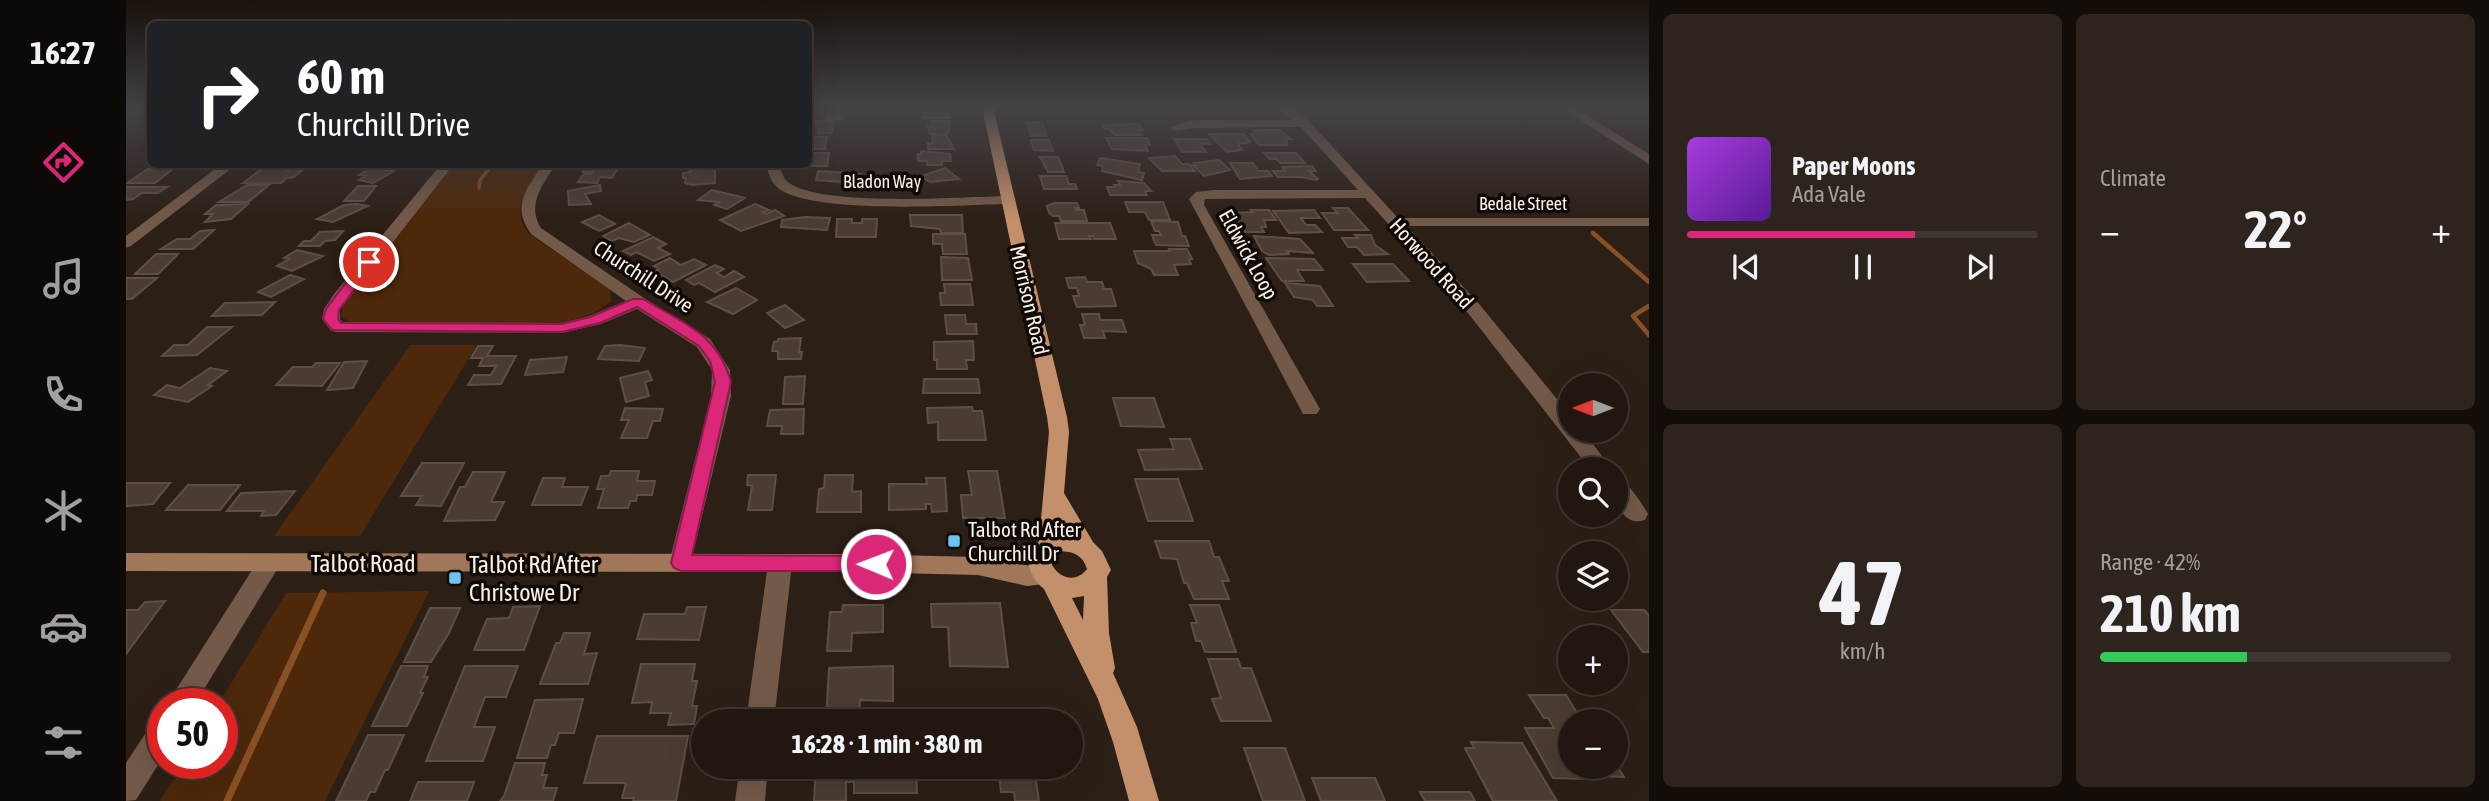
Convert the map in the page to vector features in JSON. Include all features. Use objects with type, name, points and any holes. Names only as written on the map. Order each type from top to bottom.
[{"type":"main road","name":"Morrison Road","points":[[995,144],[1059,432],[1048,564],[1062,605],[1104,683],[1130,740],[1144,801]]},
{"type":"main road","name":"Morrison Road","points":[[1054,495],[1064,508],[1084,547],[1097,562],[1099,570],[1096,578],[1096,634],[1104,683]]},
{"type":"main road","points":[[1084,547],[1073,543],[1048,564],[1078,589],[1089,585],[1096,578]]},
{"type":"main road","name":"Talbot Road","points":[[126,562],[978,566],[1027,576],[1048,564]]},
{"type":"street","name":"Horwood Road","points":[[1323,144],[1474,309],[1558,415]]},
{"type":"street","points":[[1624,144],[1649,160]]},
{"type":"street","points":[[1630,148],[1649,148]]},
{"type":"street","points":[[126,243],[226,168]]},
{"type":"street","points":[[445,168],[332,309],[331,319],[337,327],[562,328],[595,320],[638,302]]},
{"type":"street","name":"Churchill Drive","points":[[547,168],[528,199],[526,214],[536,232],[638,302],[704,343],[717,360],[723,382],[681,563]]},
{"type":"street","name":"Bladon Way","points":[[774,168],[778,180],[784,186],[829,199],[1007,200]]},
{"type":"street","name":"Eldwick Loop","points":[[1310,409],[1196,199],[1201,195],[1213,194],[1369,194]]},
{"type":"street","name":"Bedale Street","points":[[1396,222],[1649,222]]},
{"type":"street","name":"Horwood Road","points":[[1580,443],[1591,457]]},
{"type":"street","points":[[1628,503],[1637,514]]},
{"type":"street","points":[[190,688],[269,563]]},
{"type":"street","points":[[762,709],[780,564]]},
{"type":"street","points":[[126,790],[147,757]]},
{"type":"street","points":[[750,801],[753,779]]},
{"type":"shaded area","points":[[449,168],[542,168],[520,206],[523,224],[529,234],[610,289],[611,302],[593,313],[559,324],[352,323],[341,317],[343,305]]},
{"type":"shaded area","points":[[410,345],[477,345],[360,536],[274,536]]},
{"type":"shaded area","points":[[429,591],[325,801],[160,801],[173,779],[238,779],[238,688],[228,688],[286,593]]},
{"type":"building","points":[[812,144],[826,144],[825,149],[812,149]]},
{"type":"building","points":[[928,144],[951,144],[954,149],[928,149]]},
{"type":"building","points":[[1032,144],[1051,144],[1053,151],[1034,150]]},
{"type":"building","points":[[1109,144],[1150,145],[1145,145],[1148,151],[1112,149]]},
{"type":"building","points":[[1177,144],[1200,144],[1206,152],[1182,152]]},
{"type":"building","points":[[1219,144],[1238,144],[1242,150],[1227,152]]},
{"type":"building","points":[[921,151],[950,154],[951,161],[942,161],[942,165],[927,165],[927,161],[918,161]]},
{"type":"building","points":[[812,153],[829,153],[827,166],[812,166]]},
{"type":"building","points":[[1264,153],[1296,153],[1305,163],[1280,163]]},
{"type":"building","points":[[1175,156],[1182,164],[1189,164],[1195,171],[1162,171],[1149,158]]},
{"type":"building","points":[[1040,157],[1058,157],[1064,172],[1048,172]]},
{"type":"building","points":[[1100,158],[1140,164],[1138,172],[1144,173],[1142,180],[1102,171],[1103,166],[1097,165]]},
{"type":"building","points":[[1219,160],[1230,170],[1204,176],[1193,165],[1196,165],[1194,163]]},
{"type":"building","points":[[1230,163],[1253,163],[1258,171],[1268,171],[1272,176],[1240,179]]},
{"type":"building","points":[[1312,166],[1316,171],[1309,171],[1318,179],[1316,180],[1278,177],[1273,171],[1285,171],[1282,167]]},
{"type":"building","points":[[263,168],[305,168],[281,183],[243,183]]},
{"type":"building","points":[[371,168],[394,171],[373,183],[359,180],[366,176],[359,175]]},
{"type":"building","points":[[585,168],[618,168],[612,178],[600,177],[597,183],[578,182],[584,174],[593,172],[583,172]]},
{"type":"building","points":[[715,168],[715,183],[685,183],[683,173]]},
{"type":"building","points":[[945,168],[959,179],[930,182],[921,176]]},
{"type":"building","points":[[148,169],[173,169],[155,183],[127,183]]},
{"type":"building","points":[[818,171],[861,174],[860,177],[869,177],[869,184],[816,180]]},
{"type":"building","points":[[1040,176],[1066,176],[1069,184],[1075,184],[1077,189],[1044,189]]},
{"type":"building","points":[[1118,181],[1144,183],[1151,191],[1145,191],[1147,195],[1110,195],[1107,187],[1120,185]]},
{"type":"building","points":[[247,185],[269,185],[248,202],[219,202]]},
{"type":"building","points":[[600,185],[601,191],[585,194],[591,204],[569,205],[568,191]]},
{"type":"building","points":[[358,186],[376,186],[364,201],[344,201]]},
{"type":"building","points":[[126,187],[167,187],[158,193],[142,193],[126,200]]},
{"type":"building","points":[[712,190],[745,198],[727,209],[714,205],[719,202],[698,200]]},
{"type":"building","points":[[1125,202],[1163,202],[1170,220],[1149,220],[1145,212],[1129,212]]},
{"type":"building","points":[[1054,203],[1077,203],[1079,208],[1075,208],[1076,210],[1084,210],[1087,221],[1061,221],[1059,216],[1049,213],[1047,206]]},
{"type":"building","points":[[248,204],[231,219],[205,222],[213,214],[205,214],[216,205]]},
{"type":"building","points":[[755,204],[769,210],[763,212],[766,214],[775,210],[784,216],[741,231],[720,220]]},
{"type":"building","points":[[344,205],[368,206],[333,222],[317,219]]},
{"type":"building","points":[[1333,208],[1348,208],[1368,230],[1334,230],[1322,213],[1338,213]]},
{"type":"building","points":[[1251,210],[1269,210],[1276,220],[1264,220],[1266,227],[1261,227],[1264,232],[1245,232],[1233,213],[1253,212]]},
{"type":"building","points":[[1314,210],[1320,218],[1301,218],[1306,225],[1315,225],[1322,232],[1289,233],[1273,211]]},
{"type":"building","points":[[599,215],[615,224],[599,231],[582,222]]},
{"type":"building","points":[[910,215],[962,215],[963,233],[941,233],[940,229],[911,226]]},
{"type":"building","points":[[830,218],[827,230],[781,227],[782,220]]},
{"type":"building","points":[[837,219],[852,219],[852,223],[862,223],[862,219],[877,219],[876,237],[836,237]]},
{"type":"building","points":[[1151,221],[1178,222],[1182,236],[1185,236],[1189,246],[1156,245],[1152,235],[1161,235],[1159,231],[1155,231]]},
{"type":"building","points":[[629,223],[650,235],[634,242],[619,238],[612,241],[603,236]]},
{"type":"building","points":[[1055,223],[1110,223],[1116,239],[1094,239],[1089,236],[1091,239],[1059,239]]},
{"type":"building","points":[[214,230],[193,249],[161,249],[177,239],[190,239],[200,231]]},
{"type":"building","points":[[343,231],[335,240],[325,241],[320,246],[299,246],[304,241],[311,241],[320,232]]},
{"type":"building","points":[[933,234],[965,234],[967,254],[943,254],[942,244],[933,244]]},
{"type":"building","points":[[1355,235],[1371,235],[1375,245],[1388,254],[1364,255],[1357,247],[1348,247],[1342,238],[1358,238]]},
{"type":"building","points":[[1254,236],[1300,239],[1313,253],[1287,251],[1289,254],[1269,255],[1262,251]]},
{"type":"building","points":[[653,237],[666,244],[658,248],[670,254],[654,261],[636,252],[631,255],[623,251]]},
{"type":"building","points":[[1169,249],[1187,249],[1192,259],[1189,259],[1191,264],[1174,265],[1178,275],[1154,275],[1151,269],[1138,263],[1134,251],[1170,251]]},
{"type":"building","points":[[297,250],[323,256],[292,271],[277,266]]},
{"type":"building","points":[[156,254],[178,254],[158,274],[135,274]]},
{"type":"building","points":[[941,257],[968,258],[972,280],[942,280]]},
{"type":"building","points":[[670,258],[681,265],[694,259],[706,265],[673,282],[655,271],[659,269],[654,266]]},
{"type":"building","points":[[1266,258],[1314,259],[1323,270],[1297,270],[1304,281],[1282,281]]},
{"type":"building","points":[[1353,264],[1393,264],[1409,281],[1367,282]]},
{"type":"building","points":[[715,265],[724,269],[717,273],[724,277],[734,271],[744,277],[715,292],[699,283],[694,285],[686,280]]},
{"type":"building","points":[[290,275],[304,279],[271,297],[258,292]]},
{"type":"building","points":[[1085,277],[1087,282],[1102,282],[1104,289],[1111,289],[1116,306],[1077,307],[1073,296],[1079,296],[1077,288],[1069,288],[1066,278]]},
{"type":"building","points":[[126,278],[157,278],[132,299],[126,299]]},
{"type":"building","points":[[1285,283],[1320,286],[1333,306],[1317,306],[1313,300],[1294,297]]},
{"type":"building","points":[[944,284],[970,284],[973,305],[941,305],[940,293],[945,293]]},
{"type":"building","points":[[736,288],[757,300],[733,314],[707,302]]},
{"type":"building","points":[[275,302],[262,315],[212,316],[225,303]]},
{"type":"building","points":[[785,305],[804,320],[785,328],[767,313]]},
{"type":"building","points":[[1082,314],[1099,314],[1100,320],[1122,320],[1126,332],[1103,331],[1105,338],[1084,338],[1080,325],[1085,325]]},
{"type":"building","points":[[945,315],[965,315],[966,324],[976,324],[977,334],[947,334]]},
{"type":"building","points":[[207,327],[232,327],[197,355],[162,356],[174,345],[188,345]]},
{"type":"building","points":[[801,338],[801,359],[778,359],[778,351],[772,351],[774,342],[778,339]]},
{"type":"building","points":[[973,341],[974,360],[966,360],[967,369],[937,369],[934,342]]},
{"type":"building","points":[[478,346],[493,346],[487,356],[516,356],[501,384],[468,385],[474,375],[491,375],[496,366],[479,366],[483,358],[471,358]]},
{"type":"building","points":[[605,346],[645,348],[639,361],[598,359]]},
{"type":"building","points":[[567,357],[563,372],[525,375],[530,360]]},
{"type":"building","points":[[367,361],[353,388],[327,390],[344,362]]},
{"type":"building","points":[[316,363],[340,363],[322,386],[276,385],[293,367],[312,367]]},
{"type":"building","points":[[210,368],[227,371],[208,385],[212,386],[188,402],[154,395],[167,385],[180,388]]},
{"type":"building","points":[[648,371],[652,380],[645,382],[649,396],[626,402],[620,378]]},
{"type":"building","points":[[805,376],[803,404],[783,404],[785,377]]},
{"type":"building","points":[[924,379],[978,379],[980,393],[923,393]]},
{"type":"building","points":[[1113,398],[1154,398],[1164,427],[1121,426]]},
{"type":"building","points":[[972,407],[973,411],[982,411],[986,440],[938,440],[938,422],[928,423],[927,408]]},
{"type":"building","points":[[625,408],[663,409],[660,421],[653,421],[647,438],[621,438],[629,420],[621,420]]},
{"type":"building","points":[[804,409],[803,434],[781,434],[782,426],[767,426],[770,410]]},
{"type":"building","points":[[1170,439],[1190,439],[1202,469],[1145,470],[1138,450],[1174,449]]},
{"type":"building","points":[[422,463],[464,463],[441,506],[416,505],[422,496],[401,496]]},
{"type":"building","points":[[611,471],[639,471],[637,481],[655,481],[652,495],[637,495],[636,501],[630,501],[628,508],[598,508],[604,489],[597,489],[601,476],[609,476]]},
{"type":"building","points":[[968,471],[997,471],[1005,518],[963,518],[961,495],[972,495]]},
{"type":"building","points":[[473,472],[505,472],[491,502],[504,502],[495,520],[444,521],[460,487],[465,487]]},
{"type":"building","points":[[748,475],[776,475],[772,510],[748,510],[752,486],[747,485]]},
{"type":"building","points":[[825,475],[853,475],[852,492],[861,491],[861,512],[817,512],[819,489],[824,488]]},
{"type":"building","points":[[543,478],[565,478],[562,487],[588,487],[581,505],[532,505]]},
{"type":"building","points":[[926,478],[945,478],[947,511],[932,512],[931,504],[926,504],[926,509],[889,510],[889,484],[927,484]]},
{"type":"building","points":[[1135,479],[1178,479],[1193,521],[1148,521]]},
{"type":"building","points":[[126,483],[170,483],[153,504],[126,506]]},
{"type":"building","points":[[188,485],[240,485],[220,510],[166,510]]},
{"type":"building","points":[[295,491],[276,515],[261,516],[264,511],[227,511],[241,493]]},
{"type":"building","points":[[1155,541],[1209,541],[1214,557],[1219,557],[1229,581],[1222,581],[1229,599],[1194,599],[1187,583],[1184,583],[1177,559],[1161,558]]},
{"type":"building","points":[[165,601],[126,654],[126,610],[138,610],[145,602]]},
{"type":"building","points":[[1000,603],[1008,667],[950,666],[948,627],[932,627],[931,604]]},
{"type":"building","points":[[843,605],[883,605],[883,632],[852,633],[851,651],[827,651],[830,612],[842,612]]},
{"type":"building","points":[[1190,605],[1219,605],[1236,652],[1205,652],[1201,641],[1196,641],[1191,623],[1197,623]]},
{"type":"building","points":[[540,606],[524,650],[474,650],[487,619],[509,618],[513,607]]},
{"type":"building","points":[[687,607],[706,607],[699,640],[637,639],[644,614],[685,614]]},
{"type":"building","points":[[430,608],[460,608],[449,633],[431,662],[404,662]]},
{"type":"building","points":[[1644,610],[1649,615],[1649,652],[1643,652],[1628,632],[1628,625],[1622,625],[1612,611]]},
{"type":"building","points":[[564,633],[590,633],[584,654],[597,653],[588,684],[540,684],[556,643],[560,643]]},
{"type":"building","points":[[1208,659],[1238,659],[1241,668],[1251,668],[1271,721],[1221,721],[1212,699],[1221,698]]},
{"type":"building","points":[[641,664],[695,664],[692,681],[697,681],[692,706],[697,706],[696,709],[691,709],[691,724],[668,725],[671,713],[650,713],[652,702],[632,703]]},
{"type":"building","points":[[401,666],[428,666],[424,677],[428,677],[420,693],[423,693],[407,726],[372,726]]},
{"type":"building","points":[[465,666],[518,666],[506,697],[485,697],[474,727],[495,727],[483,761],[426,761]]},
{"type":"building","points":[[893,666],[893,701],[860,700],[860,709],[827,709],[829,668]]},
{"type":"building","points":[[1529,695],[1566,695],[1575,709],[1558,709],[1558,778],[1553,778],[1525,728],[1554,728],[1548,718],[1544,718]]},
{"type":"building","points":[[583,699],[574,733],[559,733],[547,758],[517,758],[535,700]]},
{"type":"building","points":[[368,735],[404,735],[388,770],[385,770],[375,792],[370,792],[366,801],[336,801]]},
{"type":"building","points":[[597,736],[688,736],[676,801],[633,801],[634,798],[622,798],[626,783],[584,783]]},
{"type":"building","points":[[1471,742],[1522,743],[1557,801],[1493,801],[1465,748],[1474,748]]},
{"type":"building","points":[[1244,748],[1285,748],[1305,801],[1263,801]]},
{"type":"building","points":[[515,763],[545,763],[542,775],[547,775],[543,788],[557,788],[553,801],[500,801]]},
{"type":"building","points":[[1312,778],[1375,778],[1385,801],[1321,801]]},
{"type":"building","points":[[815,779],[916,779],[917,793],[854,793],[854,782],[846,782],[846,801],[814,801]]},
{"type":"building","points":[[999,779],[1036,779],[1039,801],[1015,801],[1014,792],[1001,792]]},
{"type":"building","points":[[418,782],[474,782],[467,801],[410,801]]},
{"type":"building","points":[[1420,792],[1470,792],[1475,801],[1425,801]]},
{"type":"waterway","points":[[479,188],[480,180],[490,168]]},
{"type":"waterway","points":[[1593,233],[1649,282]]},
{"type":"waterway","points":[[1649,306],[1633,316],[1649,335]]},
{"type":"waterway","points":[[227,801],[323,593]]},
{"type":"place","name":"Talbot Rd After Churchill Dr","points":[[954,541]]},
{"type":"place","name":"Talbot Rd After Christowe Dr","points":[[455,578]]},
{"type":"route","points":[[369,262],[332,309],[331,319],[337,327],[531,330],[562,328],[595,320],[638,302],[697,337],[717,360],[723,382],[681,563],[876,564]]}]
